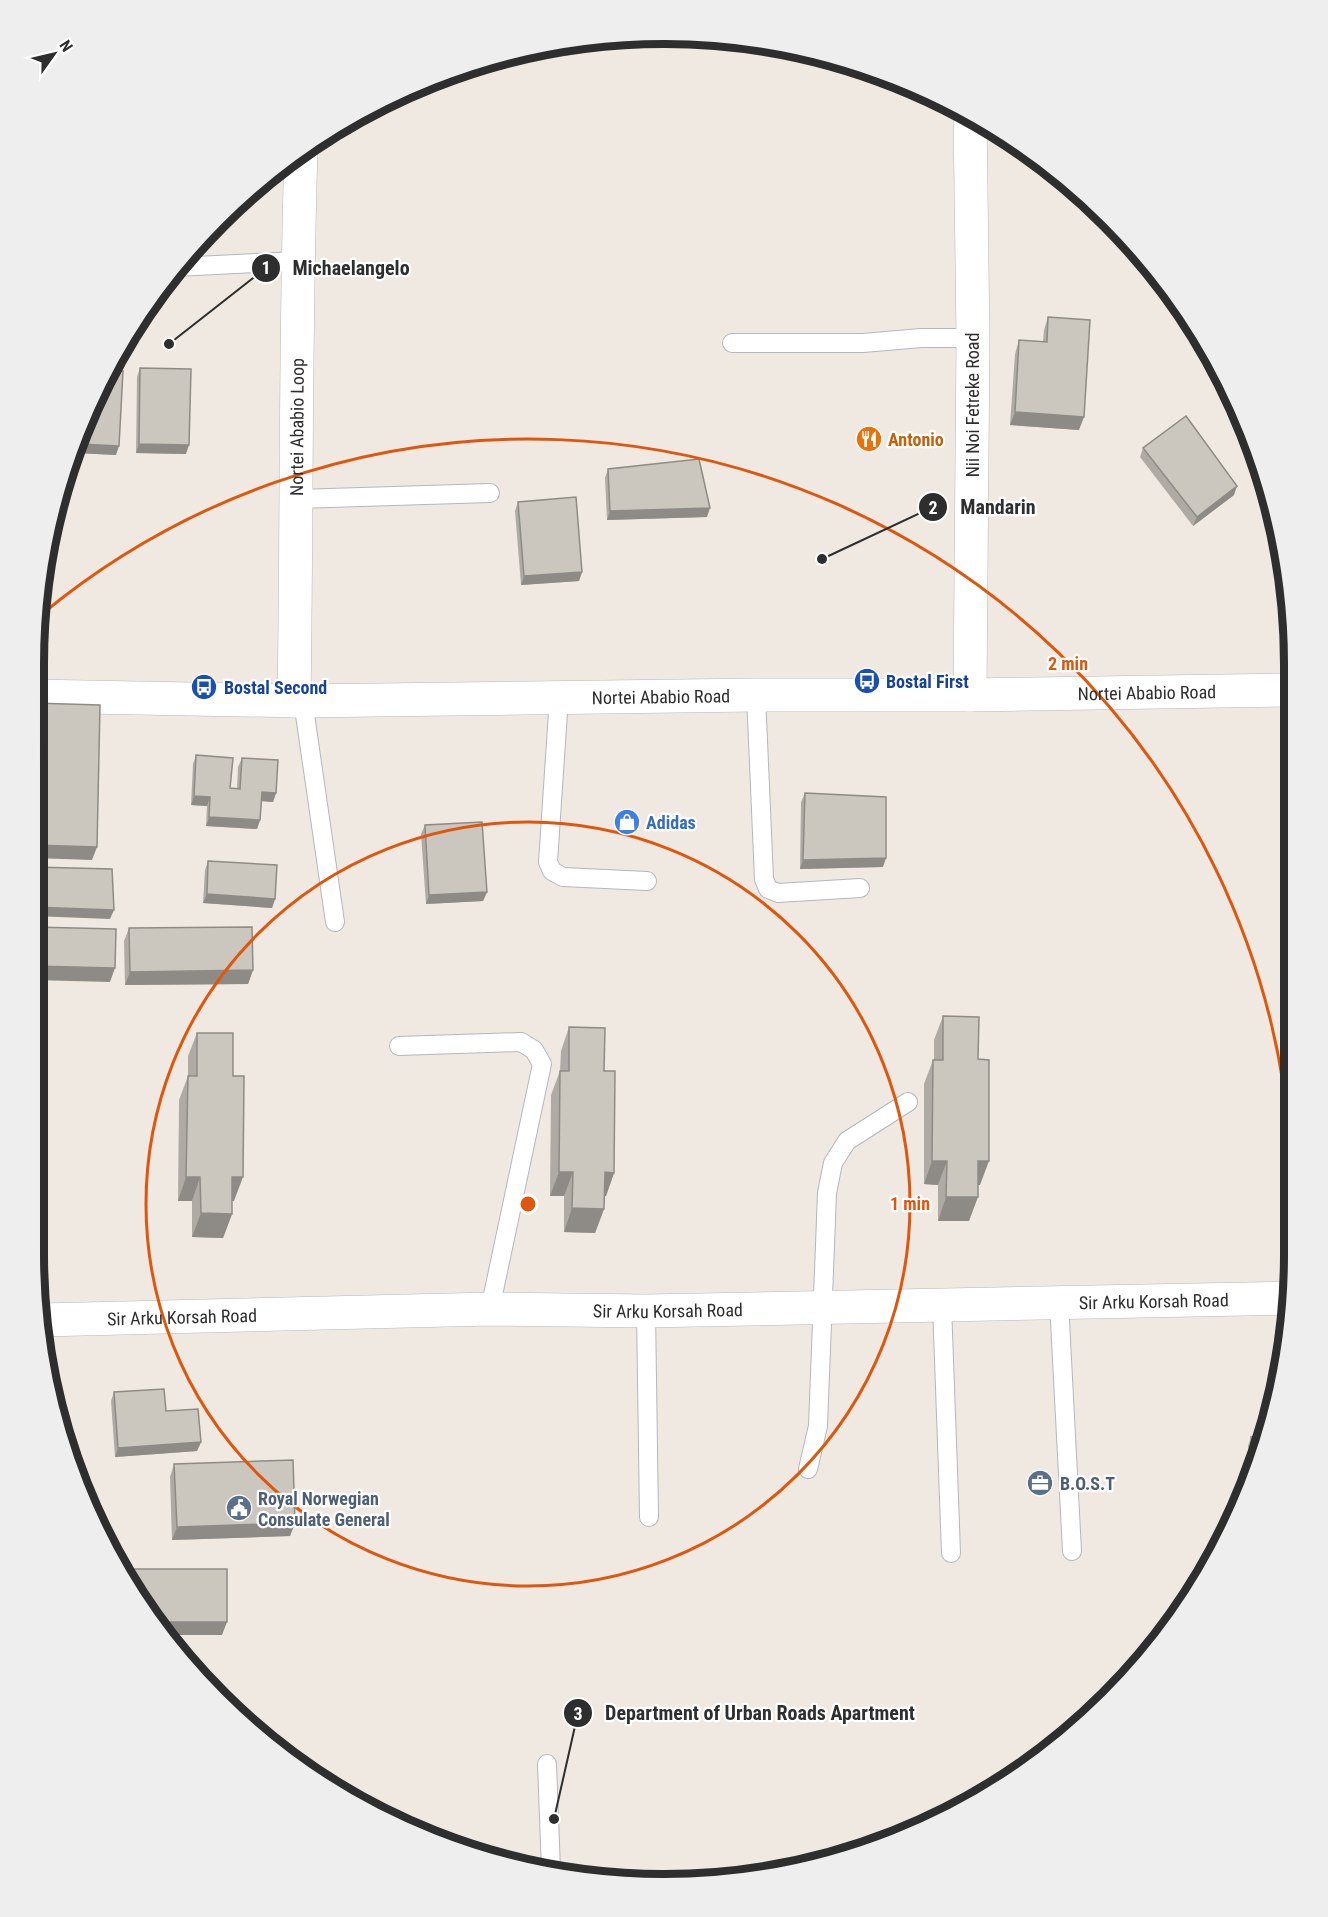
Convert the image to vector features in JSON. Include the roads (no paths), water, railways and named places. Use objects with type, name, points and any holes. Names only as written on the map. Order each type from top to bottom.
[{"type":"street","name":"Nii Noi Fetreke Road","points":[[970,125],[973,339],[970,695]]},
{"type":"street","name":"Nortei Ababio Loop","points":[[298,701],[297,261],[301,161]]},
{"type":"street","name":"Nortei Ababio Road","points":[[44,696],[298,701],[1284,690]]},
{"type":"street","name":"Sir Arku Korsah Road","points":[[48,1320],[490,1309],[646,1311],[1283,1298]]},
{"type":"lane","points":[[188,266],[297,261]]},
{"type":"lane","points":[[732,342],[863,343],[921,338],[973,339]]},
{"type":"lane","points":[[297,499],[490,493]]},
{"type":"lane","points":[[756,695],[764,879],[768,889],[778,893],[860,888]]},
{"type":"lane","points":[[559,697],[548,862],[552,871],[563,877],[647,881]]},
{"type":"lane","points":[[298,701],[335,922]]},
{"type":"lane","points":[[399,1046],[522,1042],[534,1050],[542,1064],[490,1309]]},
{"type":"lane","points":[[808,1469],[818,1426],[827,1192],[833,1163],[847,1141],[908,1102]]},
{"type":"lane","points":[[1059,1302],[1072,1551]]},
{"type":"lane","points":[[942,1305],[951,1553]]},
{"type":"lane","points":[[646,1311],[649,1517]]},
{"type":"lane","points":[[547,1764],[551,1863]]},
{"type":"place","name":"Michaelangelo","points":[[169,344]]},
{"type":"place","name":"Antonio","points":[[869,439]]},
{"type":"place","name":"Mandarin","points":[[822,559]]},
{"type":"place","name":"Bostal First","points":[[867,681]]},
{"type":"place","name":"Bostal Second","points":[[204,687]]},
{"type":"place","name":"Adidas","points":[[627,822]]},
{"type":"place","name":"B.O.S.T","points":[[1040,1483]]},
{"type":"place","name":"Royal Norwegian Consulate General","points":[[239,1508]]},
{"type":"place","name":"Department of Urban Roads Apartment","points":[[554,1819]]}]
